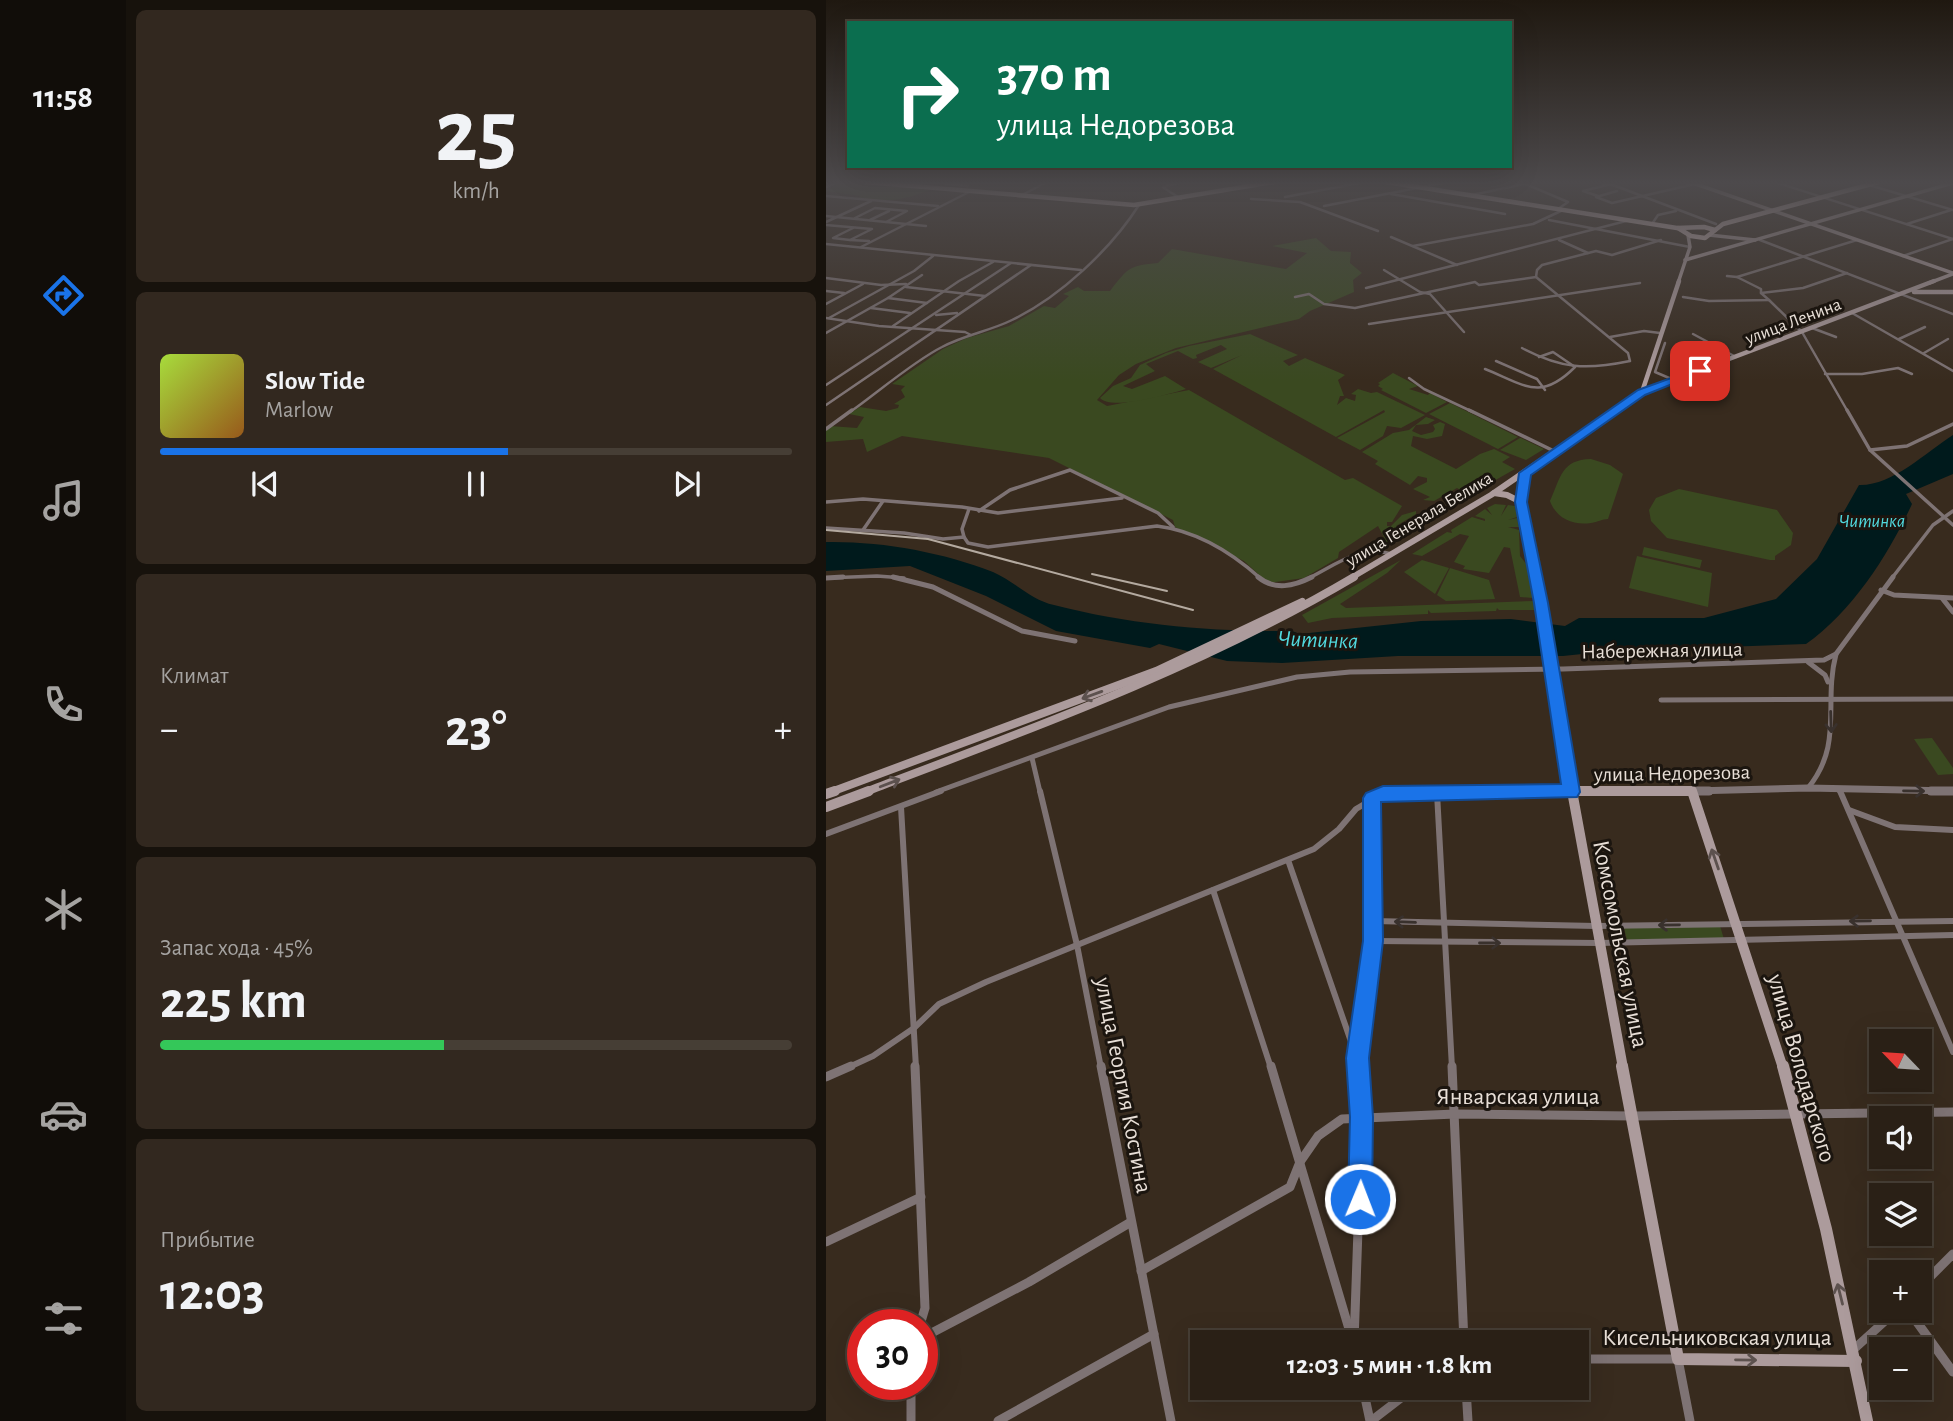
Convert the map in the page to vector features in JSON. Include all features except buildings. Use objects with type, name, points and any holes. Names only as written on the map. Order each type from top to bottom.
[{"type":"main road","points":[[1642,393],[1689,248]]},
{"type":"main road","points":[[1685,260],[1732,248]]},
{"type":"main road","points":[[1881,248],[1953,274]]},
{"type":"main road","name":"улица Ленина","points":[[1642,393],[1953,274]]},
{"type":"main road","points":[[1908,291],[1953,292]]},
{"type":"main road","name":"улица Генерала Белика","points":[[826,807],[950,760],[1158,674],[1328,592],[1494,494],[1642,393]]},
{"type":"main road","name":"Комсомольская улица","points":[[1525,473],[1521,502],[1571,792],[1678,1359]]},
{"type":"main road","points":[[1494,494],[1507,495],[1521,502]]},
{"type":"main road","name":"улица Генерала Белика","points":[[826,794],[1158,674]]},
{"type":"main road","points":[[948,749],[950,760]]},
{"type":"main road","name":"улица Недорезова","points":[[1571,792],[1692,791]]},
{"type":"main road","name":"улица Володарского","points":[[1692,791],[1743,939],[1797,1115],[1855,1355],[1867,1421]]},
{"type":"main road","name":"Кисельниковская улица","points":[[1678,1359],[1855,1355]]},
{"type":"street","points":[[862,248],[1081,270]]},
{"type":"street","points":[[827,426],[941,347],[1037,307],[1103,248]]},
{"type":"street","points":[[1418,248],[1457,265]]},
{"type":"street","points":[[1366,288],[1522,248]]},
{"type":"street","points":[[1578,248],[1588,253]]},
{"type":"street","points":[[1582,248],[1612,256],[1636,248]]},
{"type":"street","points":[[1782,248],[1953,314]]},
{"type":"street","points":[[1737,277],[1828,248]]},
{"type":"street","points":[[1903,256],[1926,248]]},
{"type":"street","points":[[1536,277],[1542,265],[1596,251]]},
{"type":"street","points":[[826,319],[914,271],[933,256]]},
{"type":"street","points":[[892,326],[993,262]]},
{"type":"street","points":[[826,386],[873,351],[935,314],[1011,263]]},
{"type":"street","points":[[826,405],[1031,265]]},
{"type":"street","points":[[1384,270],[1430,294],[1464,332]]},
{"type":"street","points":[[1760,293],[1803,288],[1847,274]]},
{"type":"street","points":[[827,333],[922,275]]},
{"type":"street","points":[[1727,276],[1737,277],[1761,289],[1760,293],[1802,332],[1870,450],[1942,518],[1953,525]]},
{"type":"street","points":[[1295,297],[1309,294],[1321,303],[1347,308],[1475,282],[1479,285],[1536,277],[1628,353],[1630,361],[1604,367],[1575,368],[1554,364],[1522,348]]},
{"type":"street","points":[[827,279],[985,296]]},
{"type":"street","points":[[826,304],[865,283]]},
{"type":"street","points":[[1369,324],[1640,283]]},
{"type":"street","points":[[826,291],[845,293]]},
{"type":"street","points":[[1684,297],[1709,301],[1769,300]]},
{"type":"street","points":[[888,298],[928,303]]},
{"type":"street","points":[[871,308],[911,314]]},
{"type":"street","points":[[935,314],[960,313]]},
{"type":"street","points":[[1852,313],[1952,369]]},
{"type":"street","points":[[826,319],[965,332],[986,330]]},
{"type":"street","points":[[1899,339],[1925,327]]},
{"type":"street","points":[[1812,328],[1836,337]]},
{"type":"street","points":[[957,340],[961,335],[959,331]]},
{"type":"street","points":[[1610,337],[1644,331],[1660,333]]},
{"type":"street","points":[[965,332],[971,335]]},
{"type":"street","points":[[1693,334],[1736,357]]},
{"type":"street","points":[[1924,353],[1948,338]]},
{"type":"street","points":[[1665,343],[1656,372],[1671,381]]},
{"type":"street","points":[[1539,357],[1553,352],[1575,368]]},
{"type":"street","points":[[1496,361],[1537,379],[1545,390]]},
{"type":"street","points":[[1485,369],[1545,390],[1554,387],[1575,368]]},
{"type":"street","points":[[1825,374],[1862,374],[1898,368],[1912,374]]},
{"type":"street","points":[[1647,372],[1671,381]]},
{"type":"street","points":[[1409,378],[1428,391],[1556,452]]},
{"type":"street","points":[[1870,450],[1907,446],[1953,424]]},
{"type":"street","points":[[979,511],[986,504],[1028,482],[1070,470],[1122,498],[1158,513],[1173,527],[1229,554],[1267,584],[1277,587],[1309,579],[1362,550],[1378,549],[1392,554]]},
{"type":"street","points":[[826,502],[863,499],[1011,512],[1122,498]]},
{"type":"street","points":[[863,530],[883,501]]},
{"type":"street","points":[[969,509],[962,529],[964,537],[968,542],[988,547],[1157,526],[1173,527]]},
{"type":"street","points":[[1808,789],[1819,779],[1829,759],[1829,685],[1836,654],[1919,541],[1953,511]]},
{"type":"street","points":[[826,528],[943,539],[964,537]]},
{"type":"street","points":[[826,578],[885,576],[909,579],[964,601],[1008,626],[1075,641]]},
{"type":"street","points":[[1881,590],[1894,595],[1953,598]]},
{"type":"street","points":[[1942,598],[1953,612]]},
{"type":"street","name":"Набережная улица","points":[[1032,758],[1117,724],[1169,707],[1297,677],[1350,672],[1551,666],[1808,662],[1836,654]]},
{"type":"street","points":[[1808,662],[1825,675],[1829,685]]},
{"type":"street","points":[[1661,700],[1953,699]]},
{"type":"street","points":[[826,834],[1032,758]]},
{"type":"street","name":"улица Георгия Костина","points":[[1032,758],[1077,946],[1171,1421]]},
{"type":"street","points":[[1839,789],[1953,1052]]},
{"type":"street","name":"улица Недорезова","points":[[1692,791],[1953,791]]},
{"type":"street","name":"улица Недорезова","points":[[1372,798],[1383,793],[1571,792]]},
{"type":"street","points":[[1437,793],[1446,923],[1464,1330]]},
{"type":"street","points":[[826,1077],[873,1056],[914,1028],[939,1004],[1314,849],[1339,829],[1356,809],[1372,798]]},
{"type":"street","points":[[1354,1330],[1359,1253],[1362,1117],[1357,1058],[1374,920],[1372,798]]},
{"type":"street","points":[[901,807],[914,1028],[925,1309]]},
{"type":"street","points":[[1849,810],[1895,827],[1953,830]]},
{"type":"street","points":[[1288,860],[1357,1058]]},
{"type":"street","points":[[1213,890],[1300,1162],[1349,1330]]},
{"type":"street","points":[[1374,920],[1596,926],[1953,921]]},
{"type":"street","points":[[1373,941],[1599,943],[1953,935]]},
{"type":"street","name":"Январская улица","points":[[1141,1271],[1290,1187],[1300,1162],[1318,1136],[1342,1119],[1455,1114],[1633,1116],[1953,1112]]},
{"type":"street","points":[[826,1242],[921,1197]]},
{"type":"street","points":[[938,1330],[1029,1282],[1131,1222]]},
{"type":"street","points":[[1932,1275],[1953,1254]]},
{"type":"street","points":[[1855,1355],[1885,1323]]},
{"type":"street","points":[[1918,1323],[1953,1372]]},
{"type":"street","points":[[998,1421],[1154,1334]]},
{"type":"street","name":"Кисельниковская улица","points":[[1589,1359],[1678,1359]]},
{"type":"street","name":"Комсомольская улица","points":[[1678,1359],[1690,1421]]},
{"type":"street","points":[[911,1400],[911,1421]]},
{"type":"street","points":[[1366,1400],[1370,1421],[1398,1400]]},
{"type":"street","points":[[1467,1400],[1468,1421]]},
{"type":"green space","points":[[1284,248],[1328,248],[1331,251],[1351,252],[1350,263],[1362,273],[1353,280],[1354,292],[1310,311],[1299,319],[1176,348],[1136,364],[1119,375],[1097,400],[1107,406],[1189,390],[1345,480],[1353,478],[1402,506],[1392,522],[1387,522],[1387,526],[1391,526],[1402,515],[1416,511],[1416,514],[1396,526],[1405,533],[1387,543],[1378,526],[1339,552],[1338,558],[1304,578],[1268,583],[1244,561],[1175,527],[1173,520],[1049,458],[902,436],[867,452],[863,439],[826,442],[826,430],[830,426],[857,428],[864,417],[849,414],[860,407],[886,411],[898,408],[899,405],[894,404],[905,397],[901,390],[905,386],[892,384],[943,349],[967,338],[1009,326],[1044,306],[1055,308],[1069,296],[1063,294],[1078,287],[1084,291],[1110,291],[1130,270],[1141,265],[1158,263],[1172,249],[1286,269],[1307,253]]},
{"type":"green space","points":[[1250,334],[1298,355],[1283,361],[1289,366],[1305,358],[1345,375],[1338,380],[1344,396],[1340,396],[1337,405],[1346,398],[1355,401],[1356,395],[1351,394],[1358,389],[1377,392],[1425,415],[1401,428],[1387,426],[1383,436],[1360,450],[1337,438],[1385,412],[1384,410],[1336,437],[1213,369],[1242,355],[1211,368],[1198,362],[1227,349],[1221,345],[1196,355],[1197,358],[1193,359],[1178,351],[1146,364],[1155,371],[1123,386],[1132,389],[1165,376],[1186,389],[1128,402],[1106,402],[1100,398],[1113,386],[1131,378],[1140,365],[1166,353]]},
{"type":"green space","points":[[1393,373],[1418,386],[1409,389],[1428,395],[1430,393],[1447,402],[1426,413],[1381,390],[1383,389],[1378,383]]},
{"type":"green space","points":[[1450,403],[1518,437],[1498,449],[1429,414]]},
{"type":"green space","points":[[1426,417],[1435,420],[1416,425],[1412,431],[1421,435],[1433,432],[1433,425],[1440,422],[1445,424],[1442,436],[1427,439],[1413,436],[1411,446],[1456,469],[1494,449],[1510,457],[1502,462],[1515,469],[1469,495],[1457,488],[1434,501],[1423,500],[1430,497],[1413,489],[1427,482],[1427,478],[1418,476],[1410,485],[1375,464],[1378,461],[1362,452],[1393,433],[1409,430]]},
{"type":"green space","points":[[1520,438],[1544,449],[1526,460],[1500,450]]},
{"type":"green space","points":[[1591,459],[1610,465],[1623,474],[1608,519],[1584,524],[1566,520],[1556,512],[1550,501],[1563,471],[1573,463]]},
{"type":"green space","points":[[1679,489],[1777,510],[1793,533],[1791,545],[1775,556],[1775,560],[1770,560],[1667,538],[1651,521],[1649,510],[1656,498]]},
{"type":"green space","points":[[1495,504],[1506,505],[1501,516],[1508,505],[1515,506],[1517,517],[1508,520],[1517,518],[1519,527],[1508,527],[1519,530],[1520,556],[1527,565],[1533,598],[1520,597],[1510,548],[1504,547],[1489,573],[1463,569],[1465,566],[1454,562],[1469,536],[1460,534],[1422,556],[1412,554],[1447,532],[1452,533],[1451,530],[1472,517],[1485,521],[1475,516],[1485,509],[1492,515],[1487,508]]},
{"type":"green space","points":[[1644,547],[1702,560],[1700,568],[1642,555]]},
{"type":"green space","points":[[1637,556],[1712,573],[1708,607],[1629,588]]},
{"type":"green space","points":[[1401,560],[1387,573],[1340,604],[1346,608],[1534,601],[1535,610],[1497,608],[1496,611],[1431,613],[1428,610],[1428,614],[1332,618],[1308,623],[1302,615]]},
{"type":"green space","points":[[1422,560],[1449,568],[1435,594],[1404,572]]},
{"type":"green space","points":[[1450,568],[1489,580],[1495,599],[1446,601],[1437,595]]},
{"type":"green space","points":[[1932,738],[1953,768],[1953,774],[1938,775],[1914,739]]},
{"type":"green space","points":[[1720,926],[1724,939],[1627,940],[1624,928]]},
{"type":"water","name":"Читинка","points":[[1953,435],[1953,474],[1906,494],[1912,504],[1868,581],[1839,616],[1806,644],[1611,651],[1563,656],[1398,656],[1282,663],[1227,661],[1159,644],[1150,648],[1056,631],[986,596],[910,566],[826,571],[826,542],[890,546],[932,553],[973,565],[1001,576],[1046,603],[1083,612],[1172,626],[1292,631],[1300,634],[1421,621],[1511,619],[1565,626],[1579,618],[1704,618],[1776,599],[1817,559],[1859,485],[1871,484],[1896,474]]},
{"type":"railway","points":[[826,530],[928,539],[1193,610]]},
{"type":"railway","points":[[1092,574],[1167,591]]},
{"type":"route","points":[[1360,1199],[1362,1117],[1357,1058],[1373,941],[1372,798],[1383,793],[1571,792],[1541,603],[1521,502],[1525,473],[1642,393],[1700,371]]}]
